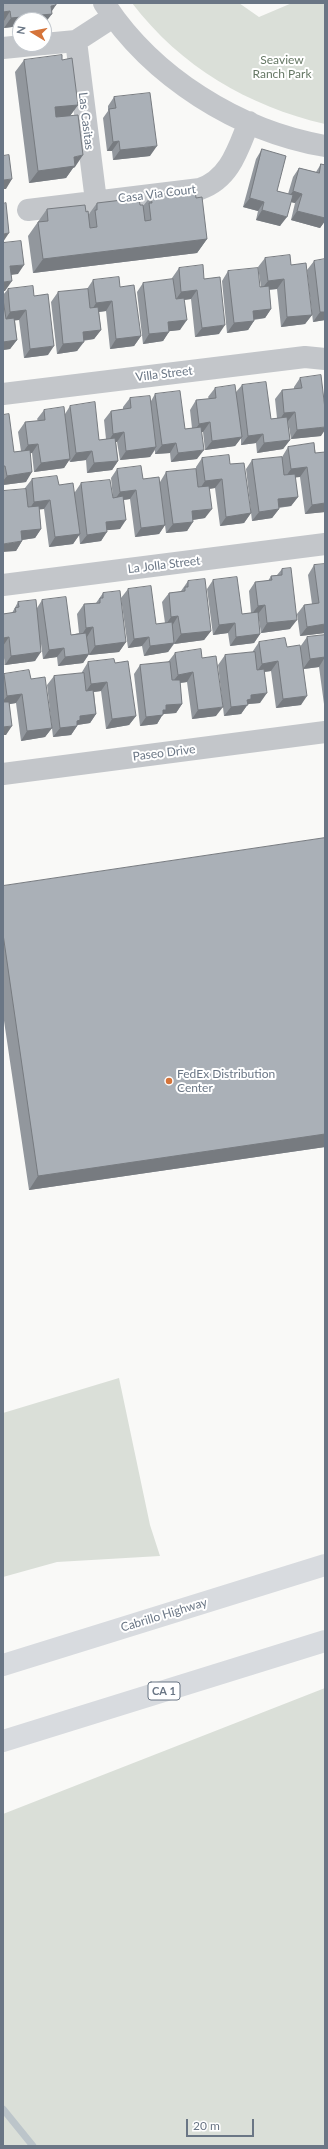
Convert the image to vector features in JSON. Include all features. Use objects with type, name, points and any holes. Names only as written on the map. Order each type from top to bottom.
[{"type":"highway","name":"Cabrillo Highway","points":[[3,1665],[325,1565]]},
{"type":"highway","name":"CA 1","points":[[3,1740],[325,1641]]},
{"type":"street","points":[[52,43],[76,41],[108,10],[142,50],[175,78],[210,102],[249,122],[283,136],[325,146]]},
{"type":"street","name":"Las Casitas","points":[[76,41],[96,201]]},
{"type":"street","name":"Casa Via Court","points":[[28,210],[200,190],[211,185],[222,177],[229,167],[249,122]]},
{"type":"street","name":"Villa Street","points":[[3,394],[305,357],[325,359]]},
{"type":"street","name":"La Jolla Street","points":[[3,585],[325,544]]},
{"type":"street","name":"Paseo Drive","points":[[3,774],[325,732]]},
{"type":"green space","name":"Seaview Ranch Park","points":[[132,3],[239,3],[259,17],[292,3],[325,3],[325,124],[269,106],[243,95],[218,81],[194,65],[172,46],[151,26]]},
{"type":"green space","points":[[119,1378],[150,1525],[160,1556],[57,1562],[3,1577],[3,1413]]},
{"type":"green space","points":[[325,1688],[325,2146],[3,2146],[3,1814]]},
{"type":"building","points":[[3,3],[56,3],[56,5],[51,6],[52,12],[12,12],[11,18],[10,11],[3,12]]},
{"type":"building","points":[[62,55],[62,60],[72,58],[78,105],[55,107],[56,117],[78,115],[83,155],[74,157],[75,166],[38,171],[24,60]]},
{"type":"building","points":[[150,93],[157,146],[120,150],[119,141],[113,142],[109,109],[116,108],[114,97]]},
{"type":"building","points":[[262,149],[286,156],[277,191],[293,195],[287,217],[262,210],[264,202],[250,198]]},
{"type":"building","points":[[9,155],[12,179],[3,180],[3,156]]},
{"type":"building","points":[[321,164],[325,165],[325,218],[297,211],[302,194],[293,191],[299,168],[319,173]]},
{"type":"building","points":[[195,190],[196,198],[202,197],[207,239],[43,259],[38,222],[48,221],[47,209],[85,205],[86,212],[88,211],[90,228],[97,227],[95,210],[97,210],[97,203],[139,198],[140,205],[143,205],[145,221],[151,220],[149,203],[152,203],[151,196]]},
{"type":"building","points":[[6,203],[9,233],[3,234],[3,204]]},
{"type":"building","points":[[21,241],[24,265],[10,266],[12,281],[3,282],[3,243]]},
{"type":"building","points":[[290,255],[291,265],[306,263],[312,315],[287,317],[284,279],[268,281],[265,258]]},
{"type":"building","points":[[325,259],[325,312],[320,312],[314,261]]},
{"type":"building","points":[[203,265],[204,279],[220,277],[225,325],[202,328],[197,290],[181,292],[179,268]]},
{"type":"building","points":[[258,268],[260,287],[269,286],[271,309],[253,311],[254,321],[234,323],[228,271]]},
{"type":"building","points":[[119,277],[120,287],[134,285],[141,336],[116,339],[112,301],[96,303],[93,280]]},
{"type":"building","points":[[173,279],[176,299],[184,298],[187,320],[168,322],[169,332],[149,334],[143,283]]},
{"type":"building","points":[[33,286],[34,296],[48,294],[54,346],[30,349],[26,310],[10,312],[8,289]]},
{"type":"building","points":[[88,289],[90,308],[98,307],[101,330],[83,332],[84,342],[63,344],[58,292]]},
{"type":"building","points":[[3,299],[6,319],[14,318],[17,340],[3,342]]},
{"type":"building","points":[[321,375],[325,409],[325,427],[297,430],[295,412],[284,413],[282,390],[302,388],[300,378]]},
{"type":"building","points":[[266,382],[271,419],[287,417],[290,440],[264,443],[263,434],[248,436],[242,385]]},
{"type":"building","points":[[235,385],[242,437],[212,441],[210,422],[199,424],[196,400],[216,398],[215,388]]},
{"type":"building","points":[[180,391],[185,429],[201,427],[204,450],[178,453],[176,443],[162,445],[155,394]]},
{"type":"building","points":[[150,396],[156,447],[126,451],[124,432],[113,434],[111,411],[131,408],[130,398]]},
{"type":"building","points":[[95,402],[99,440],[115,438],[118,461],[94,463],[92,451],[76,453],[70,406]]},
{"type":"building","points":[[64,407],[70,459],[41,463],[38,444],[28,445],[25,422],[45,420],[44,410]]},
{"type":"building","points":[[9,414],[14,452],[30,450],[32,472],[7,476],[5,466],[3,466],[3,415]]},
{"type":"building","points":[[314,443],[315,453],[325,452],[325,503],[312,505],[307,467],[291,469],[288,447]]},
{"type":"building","points":[[229,455],[230,464],[244,463],[251,513],[226,517],[222,479],[205,481],[202,458]]},
{"type":"building","points":[[282,457],[284,475],[295,474],[298,497],[278,499],[279,509],[259,512],[252,460]]},
{"type":"building","points":[[141,466],[143,479],[159,477],[165,525],[141,528],[136,490],[120,492],[117,469]]},
{"type":"building","points":[[196,469],[198,487],[209,486],[212,509],[192,511],[193,522],[173,524],[166,472]]},
{"type":"building","points":[[57,476],[59,485],[73,483],[80,534],[55,537],[50,500],[34,502],[32,479]]},
{"type":"building","points":[[110,480],[113,498],[123,496],[126,520],[106,522],[107,532],[87,535],[81,483]]},
{"type":"building","points":[[26,489],[28,507],[39,506],[41,529],[21,531],[22,541],[3,544],[3,491]]},
{"type":"building","points":[[325,564],[325,624],[307,627],[304,605],[319,603],[314,565]]},
{"type":"building","points":[[291,568],[297,620],[267,623],[265,605],[258,606],[255,582],[272,580],[271,576],[282,575],[282,569]]},
{"type":"building","points":[[237,577],[242,614],[258,612],[260,634],[236,637],[235,623],[219,625],[213,580]]},
{"type":"building","points":[[205,579],[211,631],[181,634],[178,616],[171,617],[169,593],[185,591],[185,587],[188,587],[188,581]]},
{"type":"building","points":[[151,586],[156,624],[172,622],[174,643],[150,646],[149,637],[134,639],[128,589]]},
{"type":"building","points":[[120,591],[126,642],[95,646],[93,627],[86,628],[84,604],[100,603],[100,598],[103,598],[103,593]]},
{"type":"building","points":[[66,597],[71,635],[86,633],[89,654],[65,657],[64,648],[49,650],[42,600]]},
{"type":"building","points":[[36,600],[41,652],[11,656],[9,637],[3,638],[3,614],[16,612],[15,608],[19,607],[18,602]]},
{"type":"building","points":[[325,635],[325,657],[310,659],[307,637]]},
{"type":"building","points":[[285,638],[287,647],[300,645],[307,696],[283,699],[278,661],[262,664],[259,642]]},
{"type":"building","points":[[201,649],[202,658],[216,656],[223,707],[198,710],[193,672],[178,675],[175,653]]},
{"type":"building","points":[[255,652],[257,670],[264,669],[267,693],[251,695],[251,699],[247,700],[248,705],[231,707],[225,655]]},
{"type":"building","points":[[114,659],[115,663],[128,661],[136,716],[112,719],[107,682],[91,684],[88,662]]},
{"type":"building","points":[[170,662],[172,680],[180,680],[182,704],[166,705],[166,710],[163,710],[163,715],[146,717],[140,665]]},
{"type":"building","points":[[29,670],[31,679],[45,677],[52,728],[27,731],[22,694],[7,696],[4,674]]},
{"type":"building","points":[[84,673],[86,691],[93,690],[96,714],[80,716],[80,720],[77,721],[77,726],[60,728],[54,676]]},
{"type":"building","points":[[3,702],[9,702],[12,726],[3,727]]},
{"type":"building","name":"FedEx Distribution Center","points":[[325,838],[325,1134],[38,1176],[3,934],[3,886]]},
{"type":"waterway","points":[[3,2109],[33,2146]]},
{"type":"place","name":"FedEx Distribution Center","points":[[169,1081]]}]
